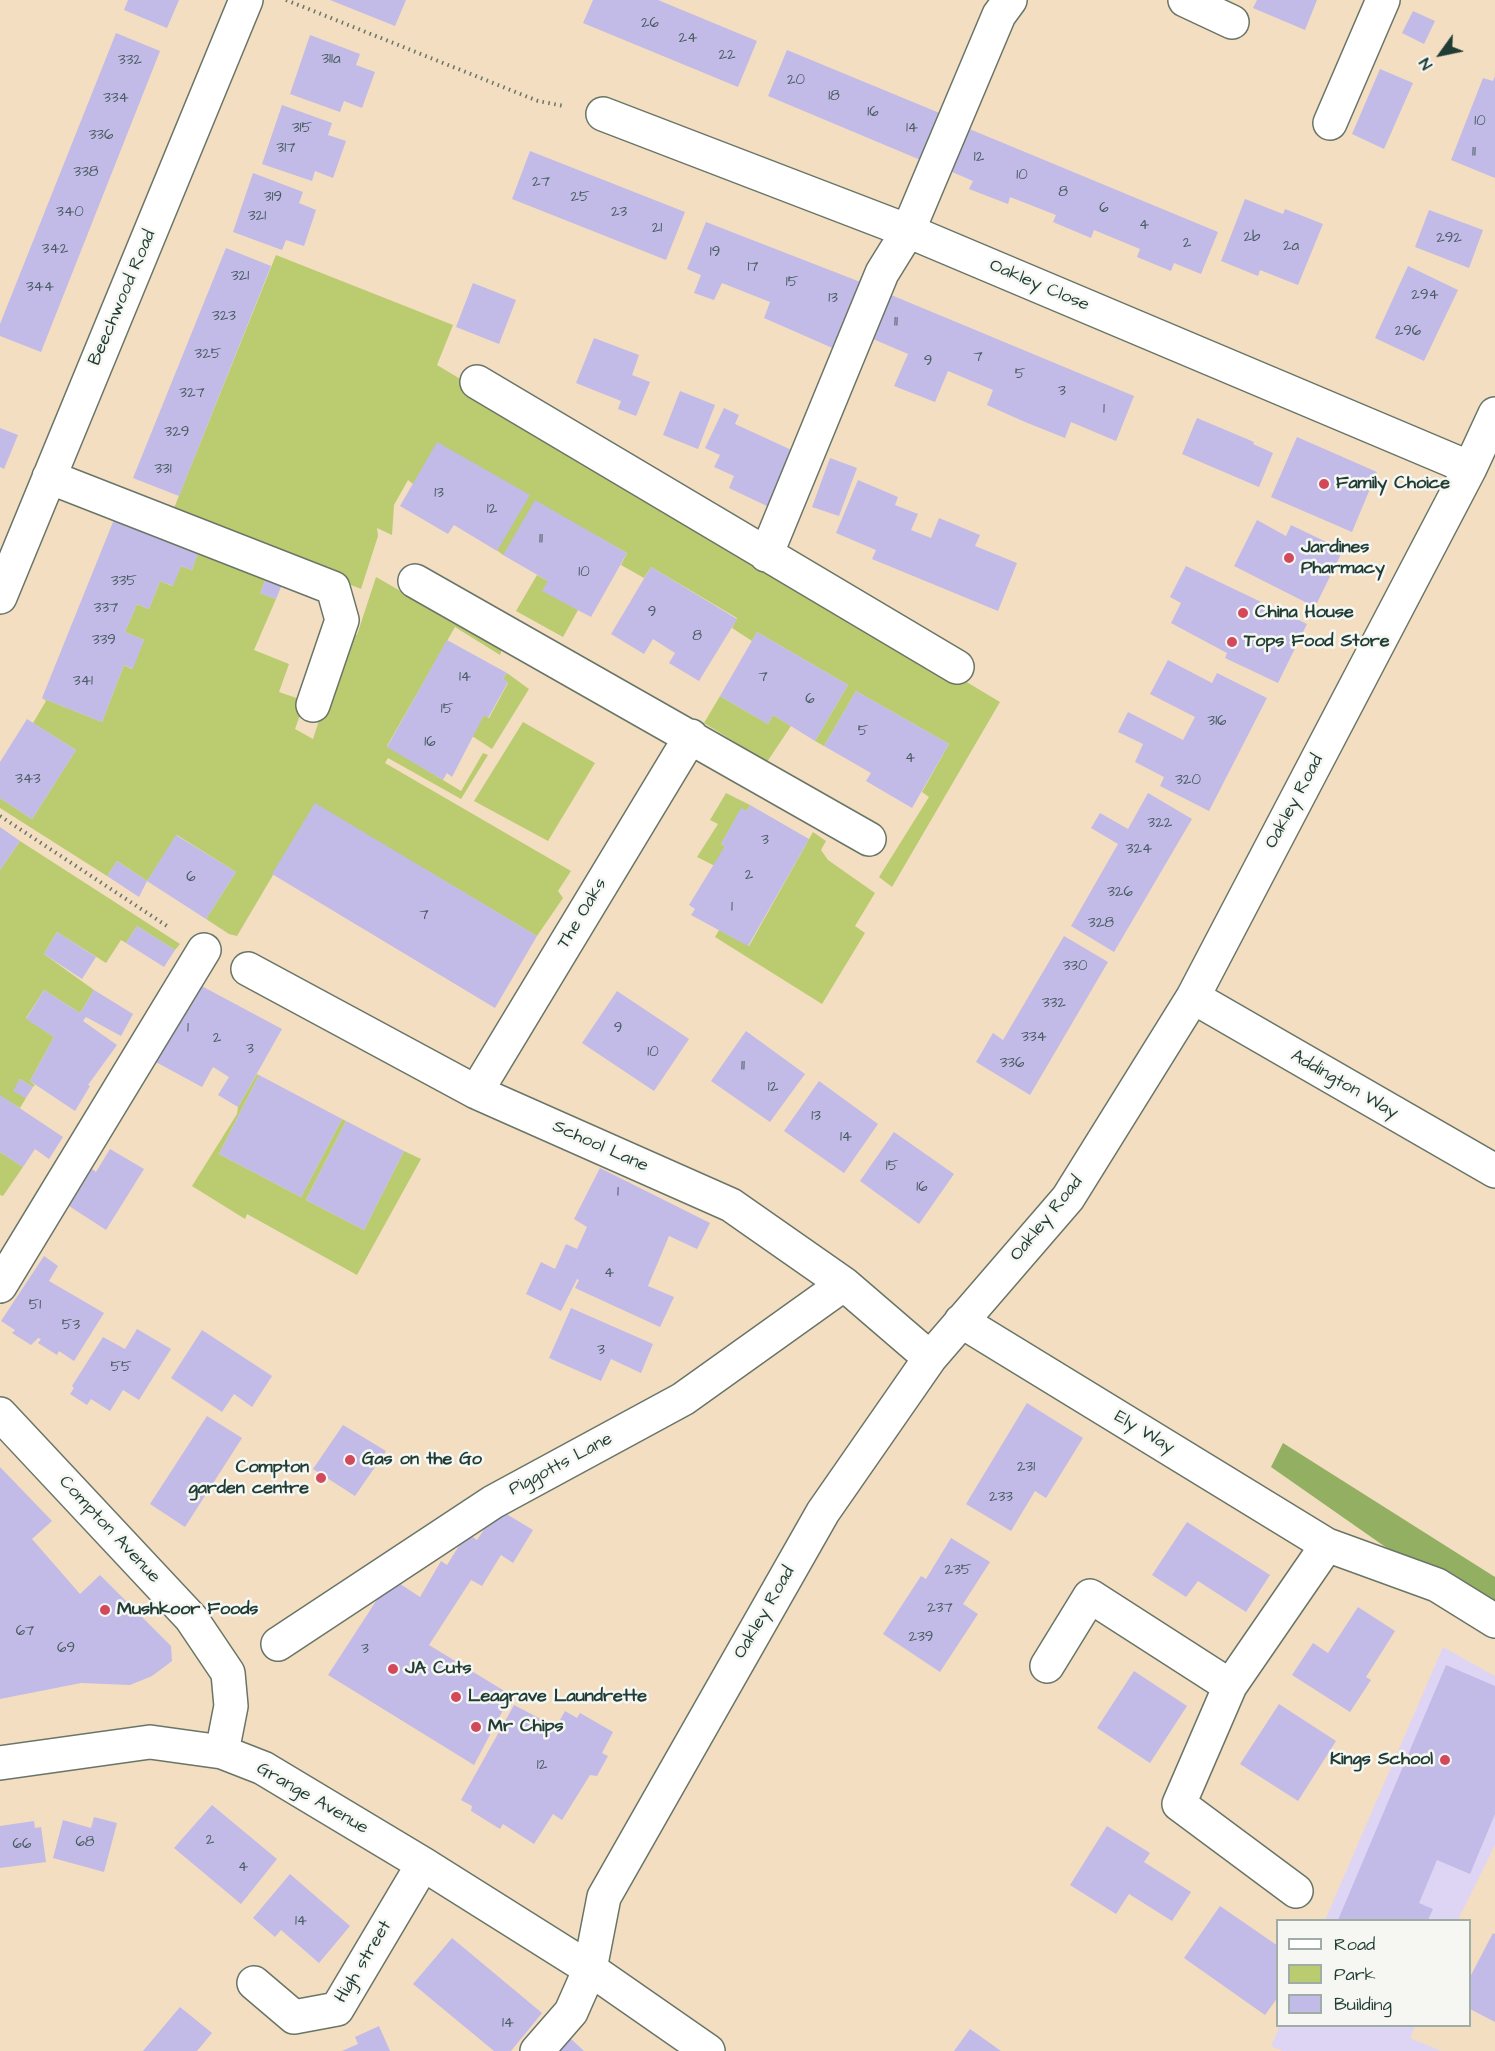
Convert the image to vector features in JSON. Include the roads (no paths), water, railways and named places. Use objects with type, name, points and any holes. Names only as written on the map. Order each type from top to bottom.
[{"type":"street","name":"Beechwood Road","points":[[0,597],[246,0]]},
{"type":"street","points":[[766,555],[882,273],[908,231],[999,15],[1010,0]]},
{"type":"street","points":[[1185,0],[1232,22]]},
{"type":"street","points":[[1330,123],[1383,0]]},
{"type":"street","name":"Oakley Close","points":[[603,114],[908,231],[1470,468]]},
{"type":"street","points":[[477,382],[957,668]]},
{"type":"street","name":"Oakley Road","points":[[537,2051],[571,2012],[590,1969],[604,1897],[823,1512],[930,1358],[1068,1198],[1193,997],[1470,468],[1495,414]]},
{"type":"street","points":[[49,477],[333,588],[342,620],[314,705]]},
{"type":"street","points":[[416,581],[869,839]]},
{"type":"street","name":"The Oaks","points":[[476,1092],[690,736]]},
{"type":"street","points":[[0,1286],[204,950]]},
{"type":"street","name":"School Lane","points":[[248,969],[476,1092],[731,1205],[844,1284],[930,1358]]},
{"type":"street","name":"Addington Way","points":[[1193,997],[1495,1171]]},
{"type":"street","name":"Piggotts Lane","points":[[278,1644],[493,1502],[683,1399],[844,1284]]},
{"type":"street","name":"Ely Way","points":[[961,1321],[1327,1545],[1437,1585],[1495,1621]]},
{"type":"street","name":"Compton Avenue","points":[[0,1414],[191,1618],[228,1673],[231,1706],[222,1752]]},
{"type":"street","points":[[1296,1891],[1179,1804],[1230,1686],[1327,1545]]},
{"type":"street","points":[[1047,1666],[1090,1596],[1230,1686]]},
{"type":"street","name":"Grange Avenue","points":[[0,1763],[150,1742],[222,1752],[263,1768],[423,1864],[590,1969]]},
{"type":"street","name":"High street","points":[[254,1983],[294,2017],[337,2009],[423,1864]]},
{"type":"street","points":[[590,1969],[708,2051]]},
{"type":"place","name":"Family Choice","points":[[1324,484]]},
{"type":"place","name":"Jardines Pharmacy","points":[[1289,558]]},
{"type":"place","name":"China House","points":[[1243,613]]},
{"type":"place","name":"Tops Food Store","points":[[1232,642]]},
{"type":"place","name":"Gas on the Go","points":[[350,1460]]},
{"type":"place","name":"Compton garden centre","points":[[321,1478]]},
{"type":"place","name":"Mushkoor Foods","points":[[105,1610]]},
{"type":"place","name":"JA Cuts","points":[[393,1669]]},
{"type":"place","name":"Leagrave Laundrette","points":[[456,1697]]},
{"type":"place","name":"Mr Chips","points":[[476,1727]]},
{"type":"place","name":"Kings School","points":[[1445,1760]]}]
